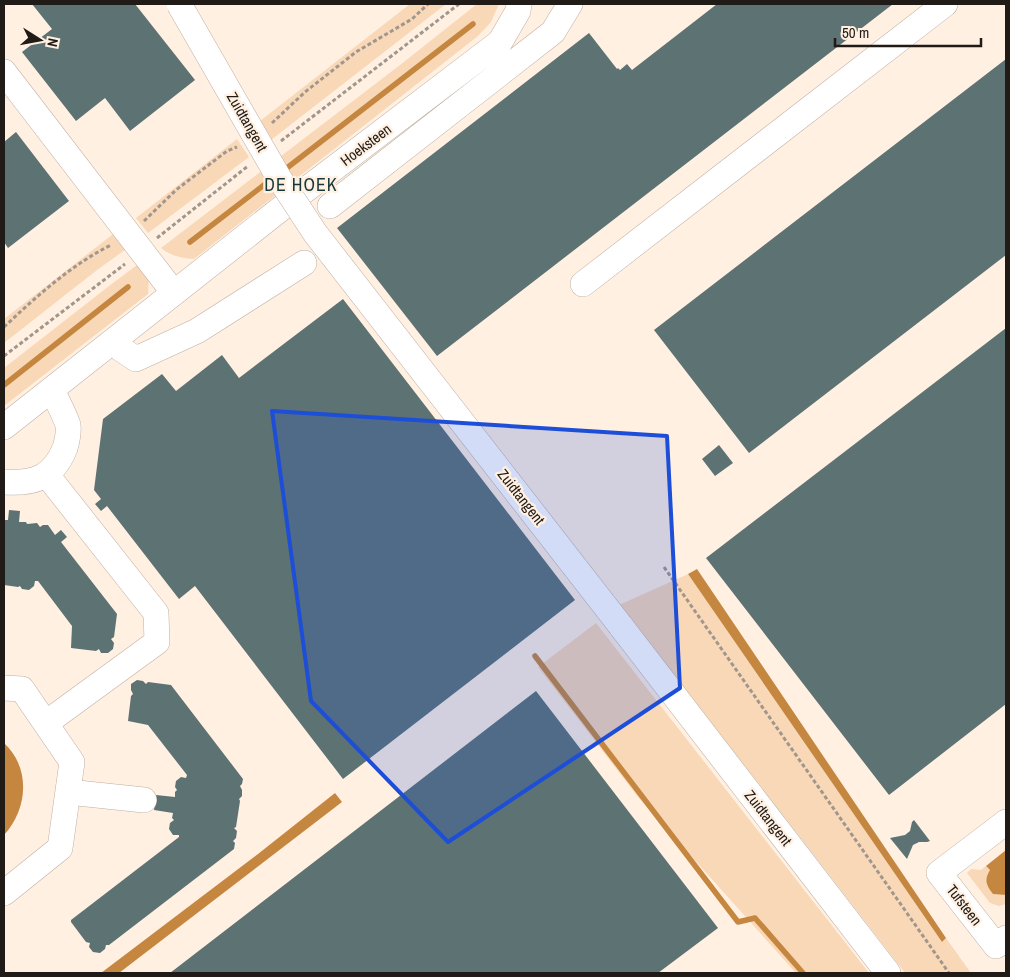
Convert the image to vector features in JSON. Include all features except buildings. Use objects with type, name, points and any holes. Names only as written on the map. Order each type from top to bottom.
[{"type":"street","name":"Zuidtangent","points":[[179,4],[279,178],[315,233],[888,973]]},
{"type":"street","name":"Hoeksteen","points":[[4,427],[174,293],[500,42],[518,11],[519,4]]},
{"type":"street","points":[[330,206],[553,32],[570,4]]},
{"type":"street","points":[[583,284],[945,4]]},
{"type":"street","points":[[4,72],[174,293]]},
{"type":"street","points":[[114,341],[121,349],[136,359],[197,331],[304,263]]},
{"type":"street","points":[[4,482],[18,483],[47,475],[59,461],[67,441],[68,426],[52,390]]},
{"type":"street","points":[[46,723],[157,642],[156,613],[47,475]]},
{"type":"street","points":[[4,688],[22,689],[72,762],[60,848],[4,893]]},
{"type":"street","points":[[68,792],[144,800]]},
{"type":"street","name":"Tufsteen","points":[[1006,822],[939,873],[996,946],[1006,938]]},
{"type":"path","points":[[270,125],[305,92],[356,52],[412,19],[428,4]]},
{"type":"path","points":[[281,141],[459,4]]},
{"type":"path","points":[[4,327],[33,299],[89,256],[130,235],[176,190],[227,151],[242,145]]},
{"type":"path","points":[[664,567],[949,973]]},
{"type":"highlighted area","points":[[272,411],[667,436],[680,688],[448,842],[311,701]]},
{"type":"shaded area","points":[[410,4],[446,4],[271,140],[260,121]]},
{"type":"shaded area","points":[[477,4],[499,4],[491,22],[478,36],[194,259],[176,256],[161,248],[400,65]]},
{"type":"shaded area","points":[[237,139],[249,157],[148,233],[136,218]]},
{"type":"shaded area","points":[[117,231],[129,247],[4,343],[4,319]]},
{"type":"shaded area","points":[[141,262],[149,277],[148,294],[4,406],[4,368]]},
{"type":"shaded area","points":[[697,569],[946,938],[942,942],[688,574]]},
{"type":"shaded area","points":[[688,574],[942,942],[946,938],[971,973],[905,973],[619,605]]},
{"type":"shaded area","points":[[596,623],[869,973],[796,973],[638,797],[538,667]]},
{"type":"shaded area","points":[[4,743],[13,753],[19,764],[23,789],[18,813],[4,835]]},
{"type":"shaded area","points":[[335,793],[342,802],[119,973],[101,973],[258,854]]},
{"type":"shaded area","points":[[1006,850],[1006,895],[993,894],[987,882],[990,870],[986,866]]},
{"type":"shaded area","points":[[986,866],[990,870],[993,894],[1006,895],[1006,904],[999,906],[990,903],[967,873],[971,869],[981,870]]},
{"type":"waterway","points":[[283,171],[473,24]]},
{"type":"waterway","points":[[190,242],[273,178]]},
{"type":"waterway","points":[[4,385],[128,287]]},
{"type":"waterway","points":[[535,656],[738,922],[755,918],[803,973]]},
{"type":"district","name":"DE HOEK","points":[[301,185]]}]
